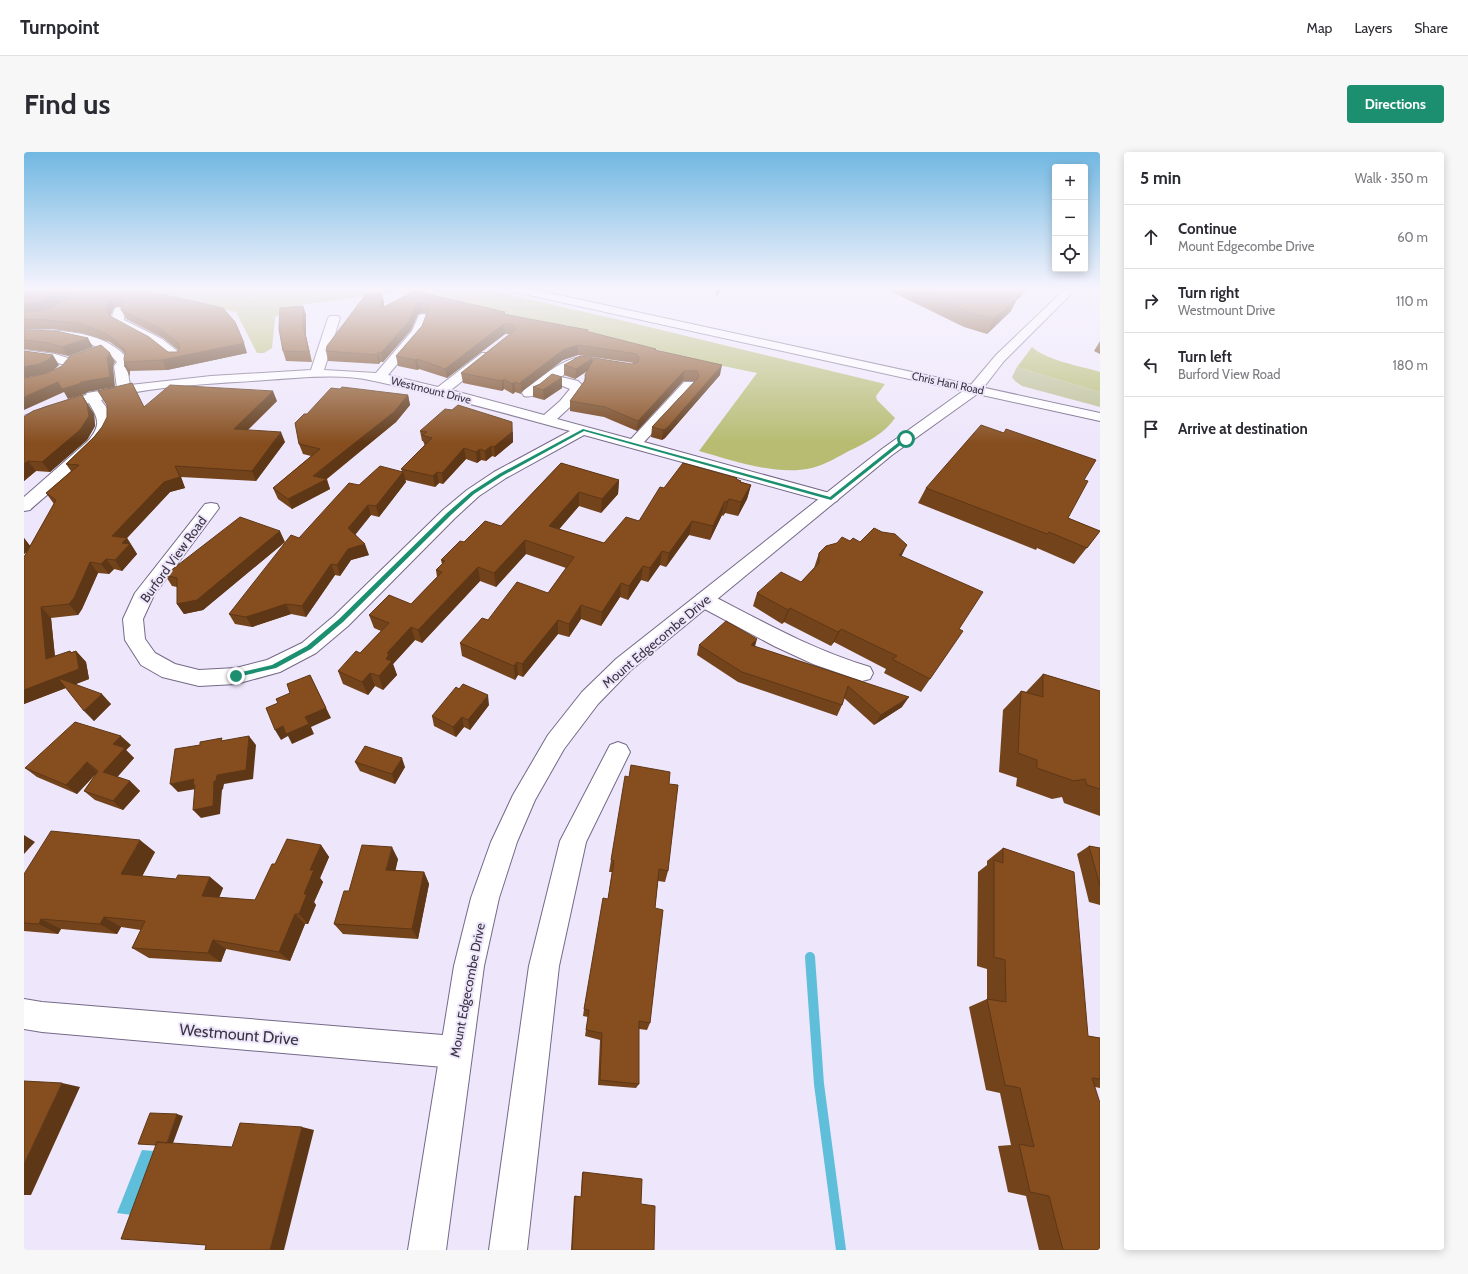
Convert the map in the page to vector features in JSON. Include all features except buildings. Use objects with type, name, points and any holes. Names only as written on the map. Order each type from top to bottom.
[{"type":"street","points":[[96,340],[112,343],[124,362],[131,364],[130,388]]},
{"type":"street","points":[[24,354],[55,358],[69,362],[118,340]]},
{"type":"street","points":[[155,340],[177,357]]},
{"type":"street","points":[[316,374],[327,340]]},
{"type":"street","points":[[380,378],[411,340]]},
{"type":"street","name":"Chris Hani Road","points":[[751,340],[1100,416]]},
{"type":"street","name":"Mount Edgecombe Drive","points":[[427,1250],[455,1052],[469,966],[485,898],[504,842],[525,796],[556,742],[590,698],[623,665],[887,452],[975,389],[1000,358],[1018,340]]},
{"type":"street","points":[[441,391],[496,348]]},
{"type":"street","points":[[529,393],[574,362],[584,360],[605,364]]},
{"type":"street","points":[[58,374],[68,367],[69,362]]},
{"type":"street","name":"Westmount Drive","points":[[24,421],[92,396],[130,388],[195,381],[316,374],[347,374],[380,378],[441,391],[831,498]]},
{"type":"street","points":[[547,420],[566,404],[578,388],[573,384],[551,378]]},
{"type":"street","points":[[634,444],[689,385]]},
{"type":"street","points":[[24,506],[91,447],[101,436],[105,427],[104,419],[92,396]]},
{"type":"street","name":"Burford View Road","points":[[211,508],[145,593],[133,619],[135,640],[148,659],[169,671],[200,678],[236,676],[273,666],[309,648],[341,621],[444,519],[473,493],[500,475],[583,430]]},
{"type":"street","points":[[704,600],[814,656],[837,666],[862,673]]},
{"type":"street","points":[[508,1250],[544,966],[573,841],[618,752]]},
{"type":"street","name":"Westmount Drive","points":[[24,1014],[455,1052]]},
{"type":"green space","points":[[250,340],[273,340],[272,348],[264,353],[257,353]]},
{"type":"green space","points":[[622,340],[704,340],[885,384],[876,396],[877,400],[895,418],[875,437],[822,465],[812,468],[798,470],[769,469],[699,451],[757,373],[699,361]]},
{"type":"green space","points":[[1032,347],[1045,356],[1100,372],[1100,392],[1017,367]]},
{"type":"green space","points":[[1017,367],[1100,392],[1100,407],[1022,386],[1012,377]]},
{"type":"water","points":[[142,1150],[165,1152],[140,1216],[117,1213]]},
{"type":"waterway","points":[[810,957],[819,1084],[841,1250]]},
{"type":"route","points":[[236,676],[273,666],[309,648],[341,621],[449,514],[473,493],[500,475],[583,430],[831,498],[887,452],[906,439]]}]
